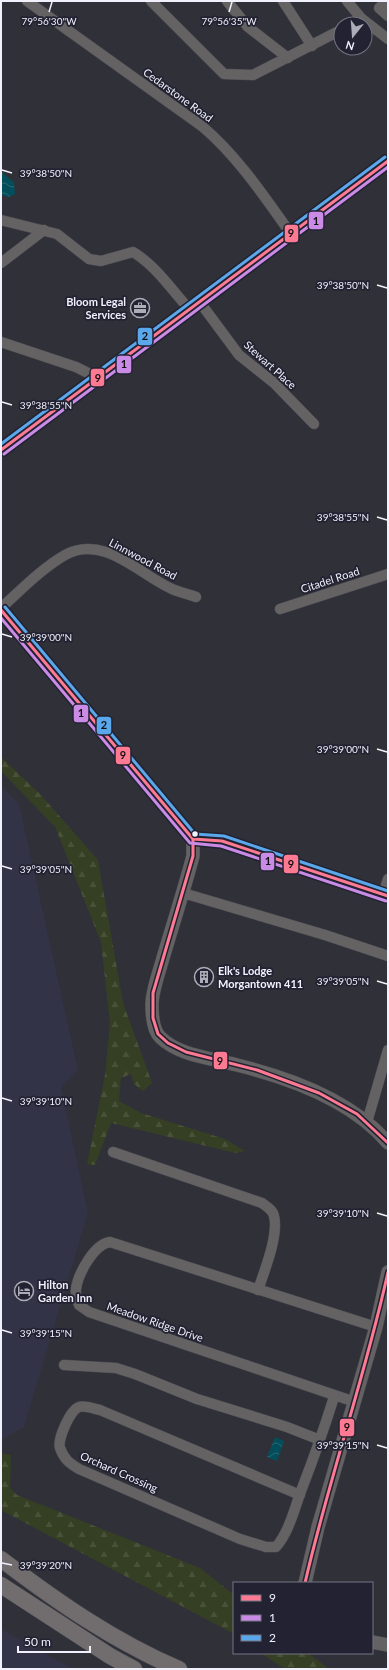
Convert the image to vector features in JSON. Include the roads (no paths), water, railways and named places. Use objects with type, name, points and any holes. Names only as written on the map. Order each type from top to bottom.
[{"type":"main road","points":[[1,1548],[40,1579],[59,1601]]},
{"type":"main road","points":[[1,1559],[59,1601],[128,1644],[179,1669]]},
{"type":"main road","points":[[1,1585],[110,1656],[134,1669]]},
{"type":"street","name":"Cedarstone Road","points":[[27,1],[213,135],[261,190],[291,234]]},
{"type":"street","points":[[151,1],[224,74],[253,76],[333,34]]},
{"type":"street","points":[[227,1],[248,27],[288,58]]},
{"type":"street","points":[[283,1],[312,46]]},
{"type":"street","points":[[347,1],[359,16]]},
{"type":"street","points":[[386,1],[379,8],[388,16]]},
{"type":"street","points":[[373,27],[388,39]]},
{"type":"street","points":[[1,450],[388,161]]},
{"type":"street","points":[[1,220],[44,230]]},
{"type":"street","points":[[1,263],[44,230]]},
{"type":"street","name":"Stewart Place","points":[[44,230],[57,234],[90,260],[101,261],[133,252],[141,257],[194,305],[238,355],[274,383],[314,424]]},
{"type":"street","points":[[1,342],[76,367],[98,378]]},
{"type":"street","name":"Linnwood Road","points":[[1,609],[47,568],[65,555],[77,550],[94,548],[108,552],[170,588],[196,597]]},
{"type":"street","name":"Citadel Road","points":[[280,609],[388,574]]},
{"type":"street","points":[[1,609],[193,839],[193,856],[157,981],[152,1004],[154,1023],[159,1036],[171,1045],[188,1052],[268,1073],[323,1096],[367,1122],[388,1143]]},
{"type":"street","points":[[193,839],[222,841],[386,895],[388,879]]},
{"type":"street","points":[[183,893],[387,953]]},
{"type":"street","points":[[367,1122],[388,1050]]},
{"type":"street","points":[[113,1152],[262,1203],[270,1208],[274,1216],[274,1236],[258,1290]]},
{"type":"street","name":"Meadow Ridge Drive","points":[[355,1402],[334,1397],[89,1312],[79,1305],[76,1289],[88,1261],[95,1250],[103,1243],[110,1242],[376,1327]]},
{"type":"street","points":[[304,1582],[318,1527],[387,1289],[388,1272]]},
{"type":"street","points":[[64,1365],[116,1368],[197,1399],[287,1427],[320,1440]]},
{"type":"street","name":"Orchard Crossing","points":[[300,1495],[100,1410],[82,1406],[77,1407],[71,1414],[65,1425],[59,1446],[66,1461],[79,1469],[240,1539],[266,1547],[276,1547],[282,1540],[300,1495],[334,1397]]},
{"type":"street","points":[[373,1642],[388,1646]]},
{"type":"water","points":[[1,172],[14,182],[15,194],[9,197],[1,195]]},
{"type":"water","points":[[275,1437],[284,1441],[277,1461],[267,1457]]},
{"type":"place","name":"Bloom Legal Services","points":[[140,308]]},
{"type":"place","name":"Elk's Lodge Morgantown 411","points":[[204,977]]},
{"type":"place","name":"Hilton Garden Inn","points":[[24,1291]]}]
